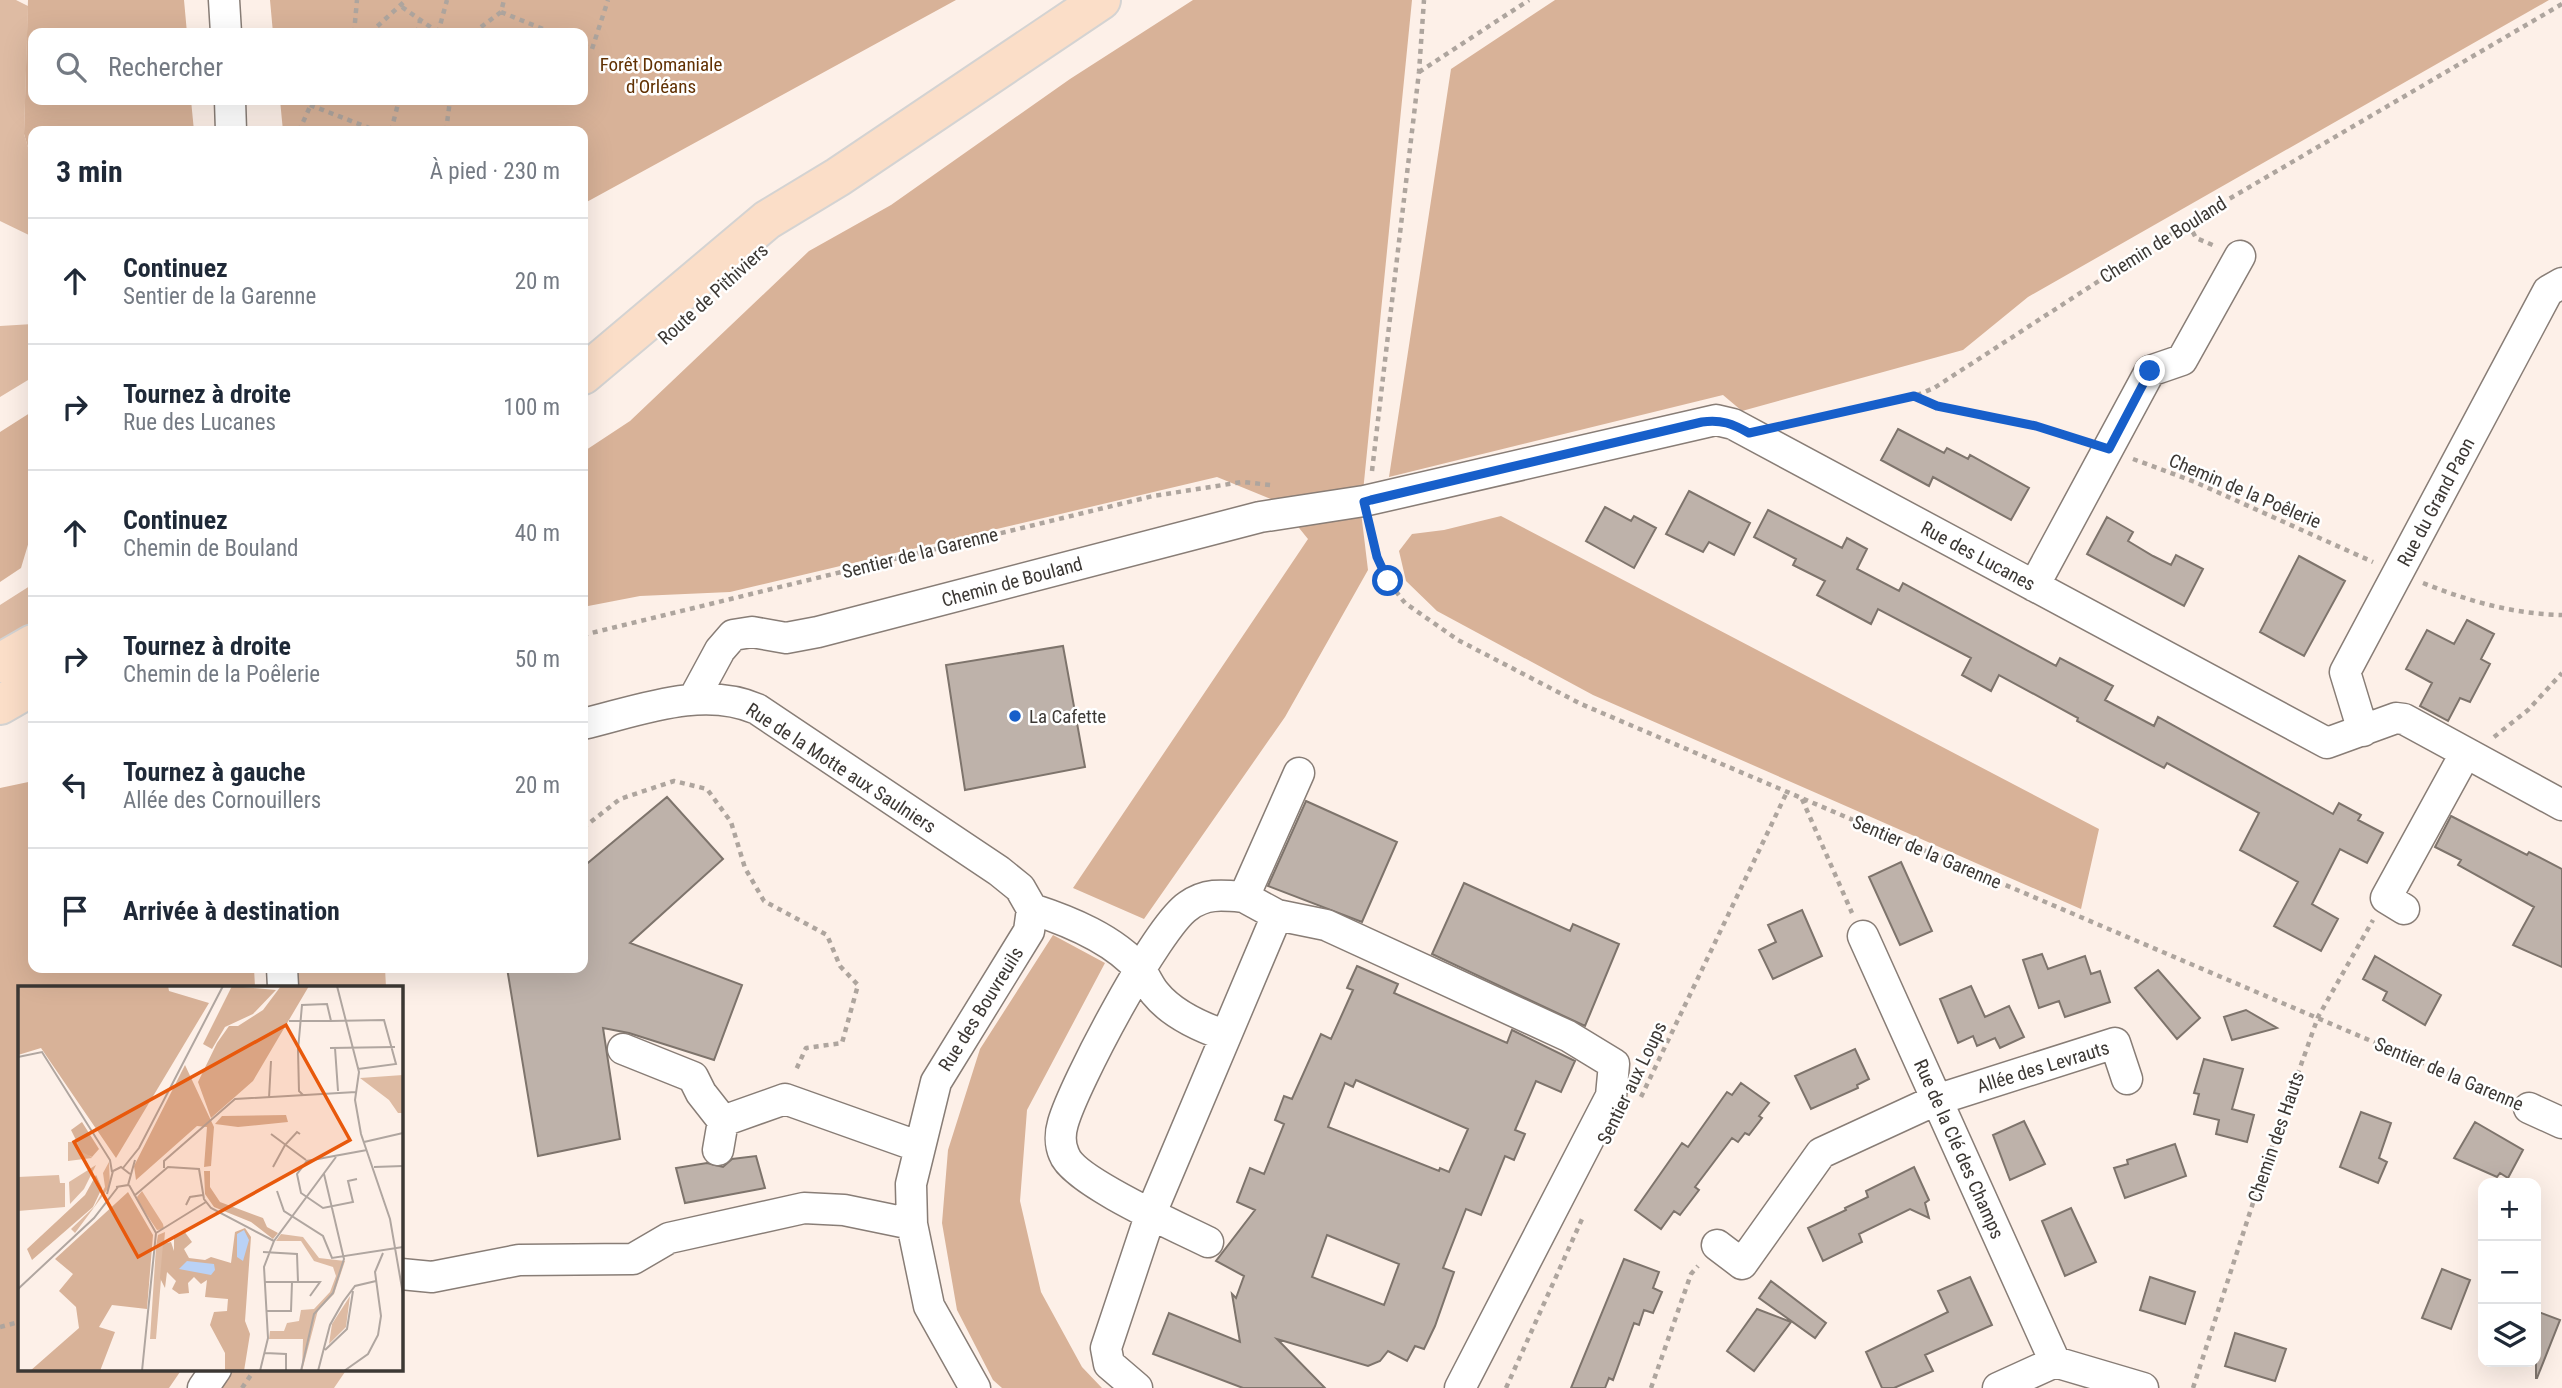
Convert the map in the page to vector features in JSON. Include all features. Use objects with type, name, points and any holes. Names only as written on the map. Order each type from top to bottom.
[{"type":"main road","name":"Route de Pithiviers","points":[[588,371],[767,220],[838,177],[1101,0]]},
{"type":"main road","name":"Route de Pithiviers","points":[[588,400],[669,335],[838,177]]},
{"type":"main road","points":[[0,663],[28,647]]},
{"type":"main road","points":[[0,705],[28,689]]},
{"type":"street","points":[[224,0],[226,28]]},
{"type":"street","points":[[230,105],[231,126]]},
{"type":"street","points":[[2034,586],[2150,371],[2182,360],[2240,256]]},
{"type":"street","name":"Rue du Grand Paon","points":[[2363,731],[2345,672],[2548,291],[2562,283]]},
{"type":"street","name":"Rue des Lucanes","points":[[1368,501],[1702,422],[1716,420],[1733,424],[2327,743],[2396,718],[2404,719],[2562,805]]},
{"type":"street","name":"Chemin de Bouland","points":[[694,698],[720,650],[733,635],[752,632],[786,638],[818,632],[1260,516],[1368,501]]},
{"type":"street","name":"Rue de la Motte aux Saulniers","points":[[588,723],[694,698],[739,701],[757,709],[999,871],[1020,888],[1032,909]]},
{"type":"street","points":[[2395,904],[2465,754]]},
{"type":"street","points":[[1244,897],[1299,773]]},
{"type":"street","points":[[1208,1242],[1074,1169],[1065,1157],[1061,1140],[1063,1123],[1082,1080],[1140,969],[1185,908],[1214,894],[1244,897],[1277,915],[1326,925],[1568,1036],[1614,1064],[1611,1096],[1460,1388]]},
{"type":"street","points":[[1032,909],[1071,921],[1140,969],[1156,995],[1199,1026],[1224,1035]]},
{"type":"street","name":"Rue des Bouvreuils","points":[[975,1388],[929,1306],[912,1224],[911,1184],[936,1082],[1029,931],[1032,909]]},
{"type":"street","points":[[1137,1388],[1109,1364],[1106,1348],[1151,1213],[1277,915]]},
{"type":"street","name":"Rue de la Clé des Champs","points":[[1863,936],[2055,1362]]},
{"type":"street","name":"Allée des Levrauts","points":[[1937,1100],[2115,1042],[2127,1079]]},
{"type":"street","points":[[623,1049],[693,1077],[720,1135],[785,1099],[920,1147]]},
{"type":"street","points":[[1717,1244],[1742,1264],[1821,1153],[1937,1100]]},
{"type":"street","name":"Sentier de la Garenne","points":[[2529,1108],[2562,1123]]},
{"type":"street","points":[[402,1274],[432,1278],[519,1260],[633,1259],[669,1238],[804,1208],[844,1210],[912,1224]]},
{"type":"street","points":[[1998,1388],[2055,1362],[2143,1388]]},
{"type":"street","points":[[203,1388],[215,1370]]},
{"type":"path","points":[[354,28],[357,0]]},
{"type":"path","points":[[376,28],[402,7],[406,0]]},
{"type":"path","points":[[439,28],[447,0]]},
{"type":"path","points":[[480,28],[501,12],[504,0]]},
{"type":"path","points":[[588,47],[592,49],[608,0]]},
{"type":"path","name":"Sentier de la Garenne","points":[[1424,0],[1419,72],[1368,501],[1377,557],[1388,581],[1405,603],[1458,640],[1581,704],[2529,1108]]},
{"type":"path","points":[[1419,72],[1529,0]]},
{"type":"path","name":"Chemin de Bouland","points":[[1749,433],[1914,396],[1934,388],[2188,223],[2562,4]]},
{"type":"path","points":[[402,7],[431,28]]},
{"type":"path","points":[[501,12],[541,28]]},
{"type":"path","points":[[419,28],[421,20]]},
{"type":"path","points":[[301,126],[311,105]]},
{"type":"path","points":[[319,105],[366,126]]},
{"type":"path","points":[[392,126],[398,105]]},
{"type":"path","points":[[447,126],[449,105]]},
{"type":"path","points":[[2188,223],[2196,238],[2240,256]]},
{"type":"path","name":"Chemin de la Poêlerie","points":[[1914,396],[1937,406],[2036,426],[2109,449],[2195,482],[2398,573],[2462,598],[2508,611],[2562,615]]},
{"type":"path","name":"Sentier de la Garenne","points":[[588,634],[1153,496],[1242,482],[1259,484]]},
{"type":"path","points":[[2465,754],[2486,744],[2528,710],[2562,673]]},
{"type":"path","points":[[588,824],[620,799],[674,781],[707,789],[731,822],[745,868],[764,901],[827,935],[840,966],[858,985],[842,1043],[806,1048],[785,1099]]},
{"type":"path","name":"Sentier aux Loups","points":[[1638,1102],[1787,792]]},
{"type":"path","points":[[1802,799],[1863,936]]},
{"type":"path","name":"Chemin des Hauts","points":[[2193,1388],[2264,1169],[2318,1017],[2395,904]]},
{"type":"path","points":[[1506,1388],[1584,1214]]},
{"type":"path","points":[[1651,1388],[1690,1274],[1717,1244]]},
{"type":"path","points":[[0,1327],[18,1322]]},
{"type":"path","points":[[242,1388],[254,1370]]},
{"type":"shaded area","points":[[0,0],[16,0],[28,6],[24,134],[28,147],[28,235],[0,221]]},
{"type":"shaded area","points":[[28,324],[28,380],[0,397],[0,326]]},
{"type":"shaded area","points":[[28,587],[28,632],[0,649],[0,605]]},
{"type":"shaded area","points":[[290,973],[385,973],[386,986],[291,986]]},
{"type":"shaded area","points":[[231,1370],[346,1370],[334,1388],[217,1388]]},
{"type":"green space","points":[[28,0],[184,0],[187,28],[28,28],[28,105],[191,105],[194,126],[28,126],[28,147],[24,134]]},
{"type":"green space","name":"Forêt Domaniale d'Orléans","points":[[270,0],[956,0],[588,201],[588,126],[283,126],[280,105],[588,105],[588,28],[273,28]]},
{"type":"green space","points":[[1193,0],[1412,0],[1361,512],[1368,570],[1285,717],[1144,919],[1073,888],[1308,539],[1278,502],[1217,477],[730,592],[640,596],[588,606],[588,449],[630,421],[809,251],[891,205],[1070,79]]},
{"type":"green space","points":[[1555,0],[2549,0],[2028,297],[1963,350],[1742,411],[1723,395],[1389,477],[1451,69]]},
{"type":"green space","points":[[28,414],[28,545],[21,568],[0,582],[0,432]]},
{"type":"green space","points":[[1501,516],[2099,829],[2081,909],[1593,695],[1437,611],[1406,581],[1399,551],[1412,534],[1444,530]]},
{"type":"green space","points":[[28,782],[28,973],[254,973],[255,986],[18,986],[18,1370],[181,1370],[169,1388],[0,1388],[0,788]]},
{"type":"green space","points":[[1053,935],[1105,963],[1027,1110],[1020,1201],[1041,1292],[1082,1367],[1102,1388],[1002,1388],[993,1380],[957,1310],[942,1223],[948,1150],[980,1049]]},
{"type":"building","points":[[1898,429],[1944,453],[1947,448],[1968,459],[1970,455],[2029,488],[2011,520],[1933,477],[1929,486],[1881,460]]},
{"type":"building","points":[[1689,491],[1750,523],[1734,555],[1709,542],[1703,552],[1666,534]]},
{"type":"building","points":[[1605,507],[1631,521],[1634,516],[1656,528],[1634,568],[1586,541]]},
{"type":"building","points":[[1768,510],[1842,548],[1847,538],[1867,549],[1857,569],[1899,591],[1903,583],[2056,666],[2060,658],[2113,686],[2105,700],[2154,726],[2158,717],[2333,814],[2339,803],[2361,815],[2358,820],[2383,833],[2367,863],[2340,849],[2312,904],[2338,919],[2321,951],[2274,926],[2298,882],[2240,850],[2259,813],[2167,763],[2164,768],[1999,675],[1991,691],[1962,675],[1971,658],[1878,609],[1871,624],[1817,595],[1825,581],[1793,565],[1796,559],[1754,537]]},
{"type":"building","points":[[2107,517],[2133,532],[2128,541],[2153,556],[2171,565],[2176,555],[2203,569],[2184,606],[2087,554]]},
{"type":"building","points":[[2299,556],[2345,581],[2304,656],[2260,632]]},
{"type":"building","points":[[2467,620],[2494,634],[2481,659],[2490,664],[2470,702],[2460,698],[2448,721],[2420,706],[2432,683],[2406,669],[2427,630],[2454,644]]},
{"type":"building","name":"La Cafette","points":[[1063,646],[1085,767],[965,790],[946,665]]},
{"type":"building","points":[[667,797],[723,859],[630,943],[742,985],[714,1060],[629,1033],[603,1028],[620,1139],[538,1156],[508,973],[588,973],[588,863]]},
{"type":"building","points":[[1306,801],[1397,842],[1362,922],[1268,886]]},
{"type":"building","points":[[2451,816],[2527,855],[2529,852],[2562,869],[2562,967],[2513,945],[2534,907],[2458,865],[2461,860],[2435,847]]},
{"type":"building","points":[[1901,862],[1932,931],[1900,945],[1869,877]]},
{"type":"building","points":[[1464,883],[1570,931],[1573,924],[1619,944],[1585,1026],[1432,954]]},
{"type":"building","points":[[1802,910],[1822,956],[1773,979],[1759,950],[1776,942],[1768,925]]},
{"type":"building","points":[[2042,954],[2048,969],[2085,956],[2091,974],[2100,971],[2110,1002],[2065,1017],[2059,1001],[2039,1008],[2023,960]]},
{"type":"building","points":[[2375,956],[2441,995],[2425,1025],[2383,1000],[2387,992],[2363,979]]},
{"type":"building","points":[[1357,966],[1398,984],[1394,993],[1507,1043],[1512,1030],[1575,1061],[1561,1092],[1536,1081],[1515,1130],[1525,1134],[1514,1160],[1505,1156],[1481,1215],[1466,1209],[1443,1268],[1454,1272],[1435,1326],[1424,1349],[1415,1346],[1407,1361],[1388,1351],[1380,1361],[1368,1366],[1277,1339],[1325,1388],[1243,1388],[1153,1354],[1169,1313],[1240,1342],[1232,1294],[1236,1298],[1244,1276],[1216,1261],[1255,1210],[1237,1202],[1250,1168],[1264,1174],[1284,1124],[1275,1120],[1284,1096],[1292,1099],[1321,1034],[1331,1039],[1353,990],[1347,988]],"holes":[[[1356,1080],[1468,1129],[1449,1172],[1440,1168],[1439,1171],[1328,1127],[1345,1083],[1353,1087]],[[1327,1235],[1399,1264],[1384,1305],[1312,1277]]]},
{"type":"building","points":[[2158,970],[2200,1018],[2177,1039],[2135,988]]},
{"type":"building","points":[[1971,986],[1985,1017],[2009,1006],[2024,1037],[2000,1048],[1995,1038],[1977,1046],[1973,1036],[1958,1043],[1940,999]]},
{"type":"building","points":[[2246,1010],[2277,1028],[2232,1040],[2224,1017]]},
{"type":"building","points":[[1855,1049],[1869,1079],[1857,1085],[1858,1088],[1811,1109],[1795,1076]]},
{"type":"building","points":[[2204,1059],[2243,1069],[2232,1109],[2254,1115],[2247,1142],[2216,1134],[2219,1120],[2194,1114],[2199,1094],[2194,1093]]},
{"type":"building","points":[[1741,1083],[1769,1103],[1759,1116],[1762,1118],[1749,1135],[1745,1133],[1738,1142],[1732,1138],[1695,1187],[1699,1190],[1680,1215],[1674,1211],[1661,1229],[1635,1210],[1682,1143],[1688,1147],[1727,1092],[1732,1095]]},
{"type":"building","points":[[2361,1112],[2391,1123],[2379,1158],[2387,1162],[2378,1183],[2340,1167]]},
{"type":"building","points":[[2024,1121],[2045,1164],[2010,1180],[1993,1135]]},
{"type":"building","points":[[2475,1122],[2523,1150],[2508,1178],[2500,1173],[2497,1177],[2454,1158]]},
{"type":"building","points":[[2175,1144],[2186,1176],[2125,1198],[2114,1168],[2128,1164],[2127,1160]]},
{"type":"building","points":[[756,1156],[765,1188],[685,1203],[676,1168],[707,1163],[723,1167],[732,1159]]},
{"type":"building","points":[[1914,1167],[1929,1200],[1925,1203],[1929,1218],[1910,1209],[1859,1234],[1862,1242],[1823,1261],[1808,1228],[1846,1210],[1845,1208],[1868,1197],[1866,1191]]},
{"type":"building","points":[[2071,1208],[2096,1262],[2065,1276],[2042,1221]]},
{"type":"building","points":[[1624,1259],[1659,1272],[1653,1288],[1662,1292],[1653,1313],[1644,1310],[1639,1325],[1634,1323],[1613,1380],[1609,1378],[1605,1388],[1571,1388]]},
{"type":"building","points":[[2442,1269],[2470,1280],[2451,1329],[2422,1318]]},
{"type":"building","points":[[1970,1277],[1992,1325],[1925,1355],[1933,1371],[1894,1388],[1882,1388],[1866,1352],[1948,1312],[1938,1291]]},
{"type":"building","points":[[2150,1277],[2195,1292],[2185,1324],[2140,1310]]},
{"type":"building","points":[[1771,1281],[1826,1323],[1815,1338],[1759,1298]]},
{"type":"building","points":[[1757,1309],[1791,1322],[1754,1371],[1727,1351]]},
{"type":"building","points":[[2541,1313],[2560,1320],[2537,1378],[2536,1367],[2541,1367]]},
{"type":"building","points":[[2235,1333],[2286,1349],[2275,1381],[2225,1366]]},
{"type":"place","name":"La Cafette","points":[[1015,716]]},
{"type":"route","points":[[1388,581],[1377,557],[1364,502],[1371,500],[1702,422],[1716,420],[1733,424],[1749,433],[1914,396],[1937,406],[2036,426],[2109,449],[2150,371]]}]
